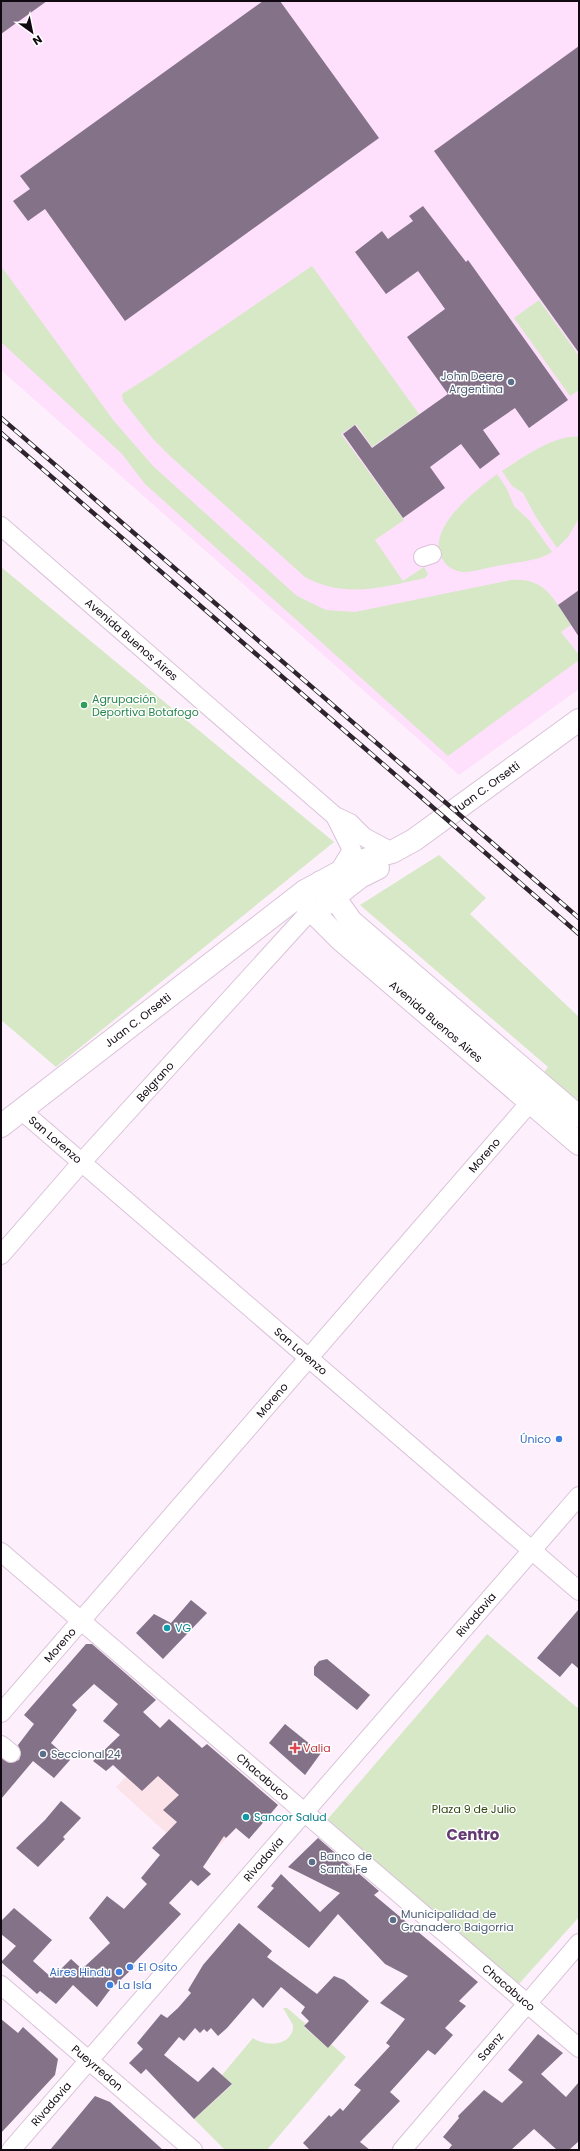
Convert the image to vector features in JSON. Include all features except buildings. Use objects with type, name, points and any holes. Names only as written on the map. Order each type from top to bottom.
[{"type":"main road","name":"Juan C. Orsetti","points":[[1,1126],[276,915],[294,911],[367,859],[392,852],[455,811],[579,720]]},
{"type":"main road","name":"Avenida Buenos Aires","points":[[322,891],[340,940],[536,1094],[579,1117]]},
{"type":"main road","name":"Avenida Buenos Aires","points":[[536,1094],[579,1144]]},
{"type":"street","name":"Avenida Buenos Aires","points":[[1,526],[335,816],[350,823],[364,837],[392,852]]},
{"type":"street","name":"Avenida Buenos Aires","points":[[322,891],[352,850],[335,816]]},
{"type":"street","name":"Belgrano","points":[[1,1255],[322,891]]},
{"type":"street","name":"Moreno","points":[[1,1713],[536,1094]]},
{"type":"street","name":"San Lorenzo","points":[[22,1111],[579,1591]]},
{"type":"street","name":"Rivadavia","points":[[11,2150],[579,1496]]},
{"type":"street","name":"Chacabuco","points":[[1,1552],[579,2048]]},
{"type":"street","name":"Saenz","points":[[402,2150],[579,1943]]},
{"type":"street","name":"Pueyrredon","points":[[1,1985],[193,2150]]},
{"type":"shaded area","name":"John Deere Argentina","points":[[1,1],[579,1],[579,689],[459,775],[1,370]]},
{"type":"shaded area","points":[[150,1753],[236,1828],[212,1853],[175,1841],[116,1787]]},
{"type":"green space","points":[[1,266],[114,421],[153,466],[297,596],[326,610],[355,612],[511,580],[533,582],[548,592],[571,625],[561,632],[579,655],[579,660],[448,756],[145,484],[122,454],[1,342]]},
{"type":"green space","points":[[312,266],[419,414],[372,447],[356,424],[341,434],[404,520],[375,540],[403,581],[424,567],[428,574],[425,578],[394,585],[364,589],[349,589],[335,588],[320,584],[305,577],[170,456],[153,439],[123,401],[122,394]]},
{"type":"green space","points":[[539,300],[579,356],[579,390],[570,396],[514,318]]},
{"type":"green space","points":[[570,437],[579,437],[579,518],[568,537],[557,548],[536,517],[523,493],[512,486],[502,471],[549,443]]},
{"type":"green space","points":[[497,474],[507,489],[514,506],[530,521],[552,552],[534,559],[472,571],[463,572],[454,570],[443,560],[439,548],[440,536],[446,523],[455,511],[477,490]]},
{"type":"green space","name":"Agrupación Deportiva Botafogo","points":[[1,567],[334,842],[56,1067],[1,1020]]},
{"type":"green space","points":[[439,855],[486,898],[470,914],[579,1017],[579,1108],[541,1076],[548,1067],[360,905]]},
{"type":"green space","name":"Plaza 9 de Julio","points":[[487,1634],[579,1709],[579,1917],[518,1985],[327,1820]]},
{"type":"green space","points":[[283,2008],[287,2008],[306,2024],[304,2027],[328,2048],[331,2044],[346,2057],[267,2150],[225,2150],[194,2119],[232,2085],[222,2075],[253,2038],[262,2042],[273,2044],[284,2041],[288,2038],[292,2032],[293,2025]]},
{"type":"railway","points":[[1,418],[579,918]]},
{"type":"railway","points":[[1,433],[579,934]]},
{"type":"place","name":"John Deere Argentina","points":[[511,382]]},
{"type":"place","name":"Agrupación Deportiva Botafogo","points":[[84,705]]},
{"type":"place","name":"Único","points":[[559,1439]]},
{"type":"place","name":"VG","points":[[167,1628]]},
{"type":"place","name":"Valia","points":[[295,1748]]},
{"type":"place","name":"Seccional 24","points":[[43,1754]]},
{"type":"place","name":"Sancor Salud","points":[[246,1817]]},
{"type":"place","name":"Banco de Santa Fe","points":[[312,1862]]},
{"type":"place","name":"Municipalidad de Granadero Baigorria","points":[[393,1920]]},
{"type":"place","name":"El Osito","points":[[130,1967]]},
{"type":"place","name":"Aires Hindu","points":[[119,1972]]},
{"type":"place","name":"La Isla","points":[[110,1985]]},
{"type":"district","name":"Centro","points":[[473,1835]]}]
